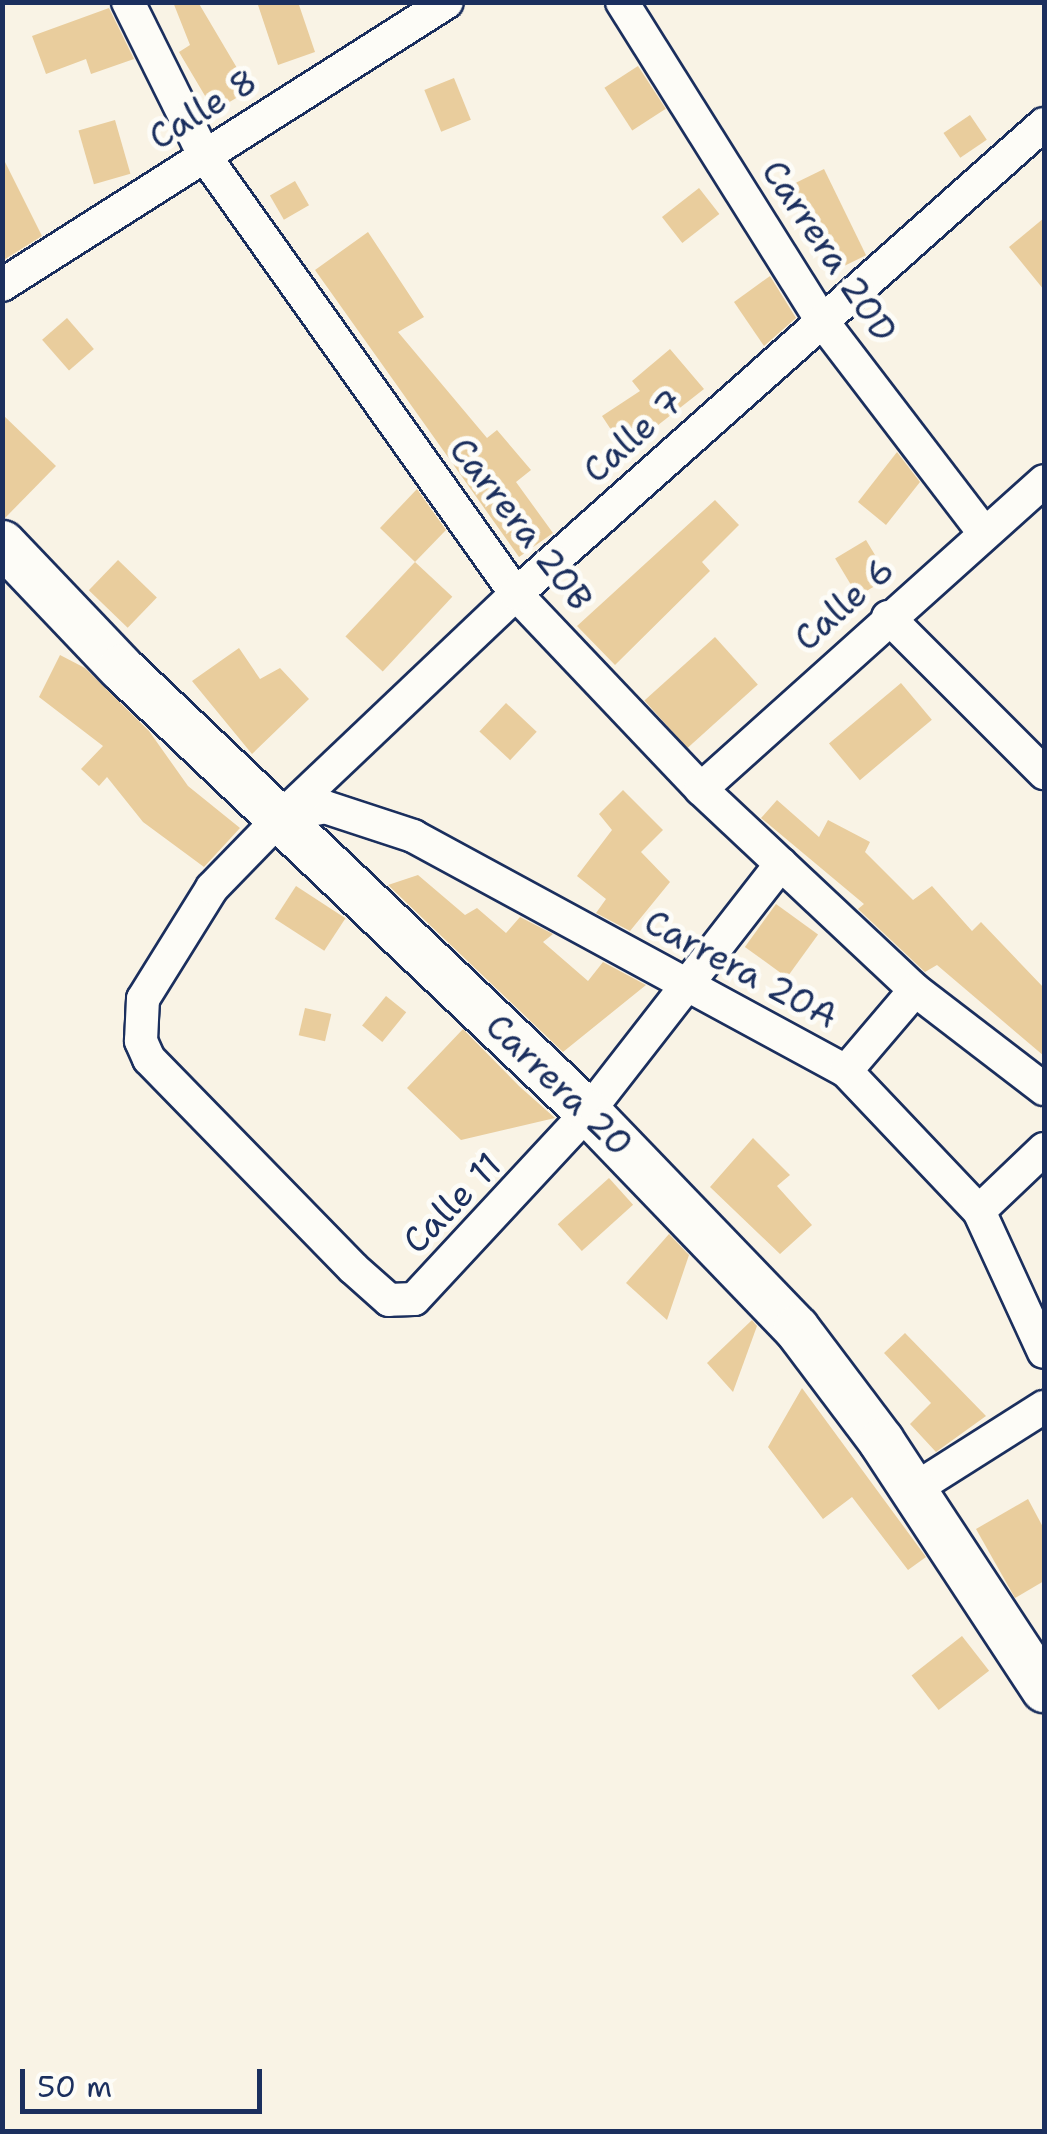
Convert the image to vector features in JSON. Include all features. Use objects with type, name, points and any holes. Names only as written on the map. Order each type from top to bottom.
[{"type":"street","name":"Carrera 20B","points":[[128,2],[204,155],[516,594],[701,790],[915,990],[1044,1089]]},
{"type":"street","name":"Calle 8","points":[[2,285],[447,2]]},
{"type":"street","name":"Carrera 20D","points":[[622,2],[822,321],[984,534]]},
{"type":"street","name":"Calle 7","points":[[282,816],[516,594],[1044,124]]},
{"type":"street","name":"Calle 6","points":[[701,790],[984,534],[1030,508],[1044,482]]},
{"type":"street","name":"Carrera 20","points":[[2,543],[120,667],[282,816],[588,1112],[796,1328],[914,1490],[1044,1689]]},
{"type":"street","points":[[888,617],[1044,773]]},
{"type":"street","name":"Carrera 20A","points":[[282,816],[325,807],[413,836],[846,1071],[979,1211],[1044,1352]]},
{"type":"street","name":"Calle 11","points":[[282,816],[212,888],[143,999],[141,1041],[149,1059],[388,1300],[414,1299],[588,1112],[782,864]]},
{"type":"street","points":[[846,1071],[915,990]]},
{"type":"street","points":[[979,1211],[1044,1149]]},
{"type":"street","points":[[914,1490],[1044,1406]]},
{"type":"building","points":[[173,2],[198,2],[250,90],[214,111],[179,52],[190,45]]},
{"type":"building","points":[[257,2],[298,2],[315,52],[278,65]]},
{"type":"building","points":[[109,8],[134,59],[91,74],[86,59],[46,74],[32,36]]},
{"type":"building","points":[[638,66],[666,109],[632,131],[604,88]]},
{"type":"building","points":[[454,78],[471,120],[441,132],[424,90]]},
{"type":"building","points":[[970,115],[987,140],[960,158],[943,133]]},
{"type":"building","points":[[115,120],[130,174],[94,184],[78,130]]},
{"type":"building","points":[[2,156],[42,236],[2,261]]},
{"type":"building","points":[[824,169],[866,255],[829,273],[787,187]]},
{"type":"building","points":[[295,181],[309,205],[284,220],[270,196]]},
{"type":"building","points":[[699,188],[719,214],[682,243],[662,217]]},
{"type":"building","points":[[1044,218],[1044,290],[1009,247]]},
{"type":"building","points":[[368,232],[424,317],[398,332],[487,438],[497,430],[531,470],[516,482],[553,533],[519,557],[315,270]]},
{"type":"building","points":[[770,276],[796,318],[764,346],[734,302]]},
{"type":"building","points":[[67,318],[94,349],[69,371],[42,340]]},
{"type":"building","points":[[670,349],[704,389],[625,451],[602,416],[640,391],[632,381]]},
{"type":"building","points":[[2,414],[56,466],[5,518],[2,518]]},
{"type":"building","points":[[897,452],[920,482],[886,525],[858,502]]},
{"type":"building","points":[[417,489],[446,530],[415,562],[380,528]]},
{"type":"building","points":[[715,500],[739,525],[702,562],[710,571],[615,665],[577,626]]},
{"type":"building","points":[[866,540],[889,578],[858,596],[835,559]]},
{"type":"building","points":[[118,560],[157,598],[128,628],[89,590]]},
{"type":"building","points":[[415,562],[452,597],[383,671],[345,637]]},
{"type":"building","points":[[715,637],[758,685],[687,748],[644,701]]},
{"type":"building","points":[[239,648],[260,679],[280,668],[309,699],[252,754],[192,681]]},
{"type":"building","points":[[60,655],[85,668],[149,731],[188,786],[240,828],[204,867],[143,822],[107,777],[99,786],[81,769],[103,746],[39,697]]},
{"type":"building","points":[[901,683],[932,720],[860,780],[829,743]]},
{"type":"building","points":[[506,703],[537,732],[510,760],[479,732]]},
{"type":"building","points":[[623,790],[663,830],[641,852],[670,882],[630,931],[596,913],[606,899],[577,876],[612,830],[599,814]]},
{"type":"building","points":[[777,800],[819,837],[828,820],[870,842],[865,852],[913,900],[932,886],[972,931],[981,922],[1044,988],[1044,1056],[937,965],[925,972],[858,909],[864,904],[761,818]]},
{"type":"building","points":[[418,875],[465,915],[477,908],[506,933],[520,917],[553,934],[543,942],[588,981],[603,962],[646,985],[563,1052],[388,885]]},
{"type":"building","points":[[296,886],[345,918],[324,951],[275,919]]},
{"type":"building","points":[[776,904],[818,935],[787,977],[745,947]]},
{"type":"building","points":[[386,996],[406,1012],[382,1042],[362,1026]]},
{"type":"building","points":[[305,1008],[331,1014],[325,1041],[299,1035]]},
{"type":"building","points":[[463,1029],[555,1118],[461,1140],[407,1088]]},
{"type":"building","points":[[753,1138],[790,1175],[777,1186],[812,1225],[780,1254],[710,1187]]},
{"type":"building","points":[[609,1178],[633,1205],[582,1251],[558,1224]]},
{"type":"building","points":[[669,1234],[689,1255],[667,1320],[626,1283]]},
{"type":"building","points":[[752,1320],[757,1326],[733,1392],[707,1363]]},
{"type":"building","points":[[905,1333],[986,1416],[936,1452],[910,1424],[931,1403],[884,1353]]},
{"type":"building","points":[[802,1388],[926,1557],[908,1570],[852,1497],[823,1519],[768,1447]]},
{"type":"building","points":[[1028,1499],[1044,1529],[1044,1581],[1015,1598],[976,1529]]},
{"type":"building","points":[[962,1636],[989,1671],[939,1710],[912,1675]]}]
